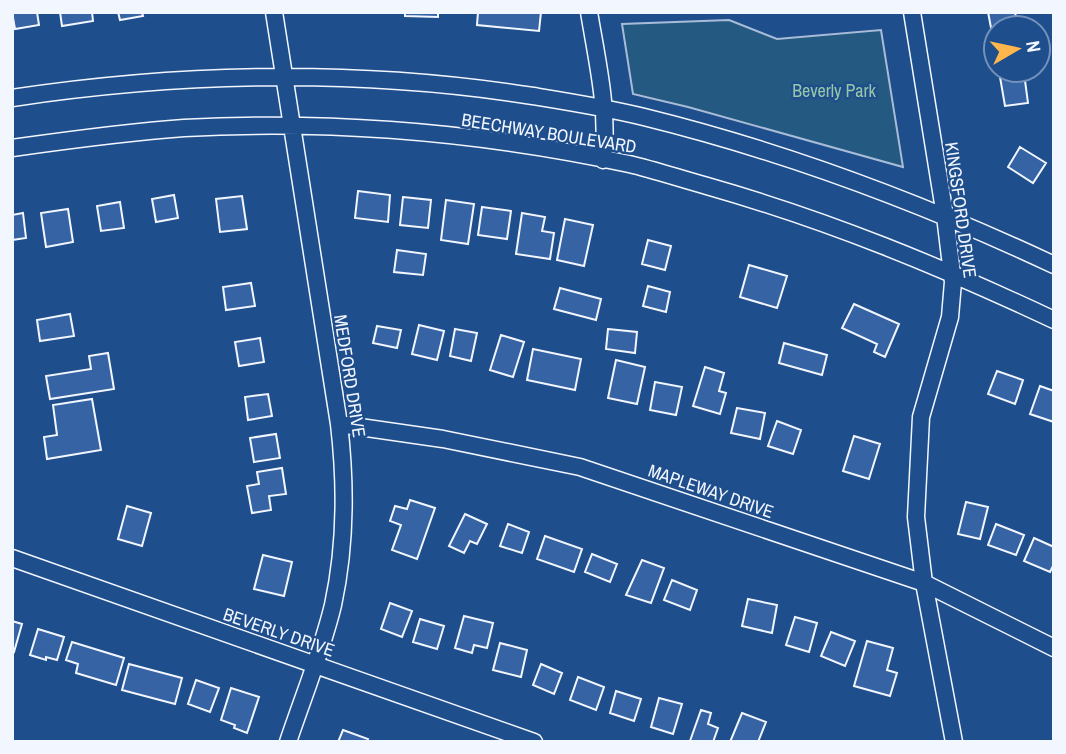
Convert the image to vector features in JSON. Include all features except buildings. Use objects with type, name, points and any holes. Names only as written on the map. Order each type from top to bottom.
[{"type":"street","name":"MEDFORD DRIVE","points":[[274,12],[338,424],[343,459],[345,509],[341,557],[332,605],[288,742]]},
{"type":"street","points":[[589,12],[605,109],[603,160]]},
{"type":"street","name":"KINGSFORD DRIVE","points":[[912,12],[952,272],[950,317],[920,417],[916,517],[924,583],[954,742]]},
{"type":"street","name":"BEECHWAY BOULEVARD","points":[[12,98],[146,81],[284,76],[423,83],[489,90],[643,116],[807,164],[945,216],[1054,265]]},
{"type":"street","name":"BEECHWAY BOULEVARD","points":[[12,148],[86,137],[173,129],[291,126],[483,139],[631,165],[791,211],[952,272],[1054,320]]},
{"type":"street","name":"MAPLEWAY DRIVE","points":[[338,424],[443,439],[580,467],[924,583],[1054,648]]},
{"type":"street","name":"BEVERLY DRIVE","points":[[12,558],[534,742]]},
{"type":"green space","name":"Beverly Park","points":[[729,20],[777,39],[881,30],[903,167],[633,94],[622,24]]}]
